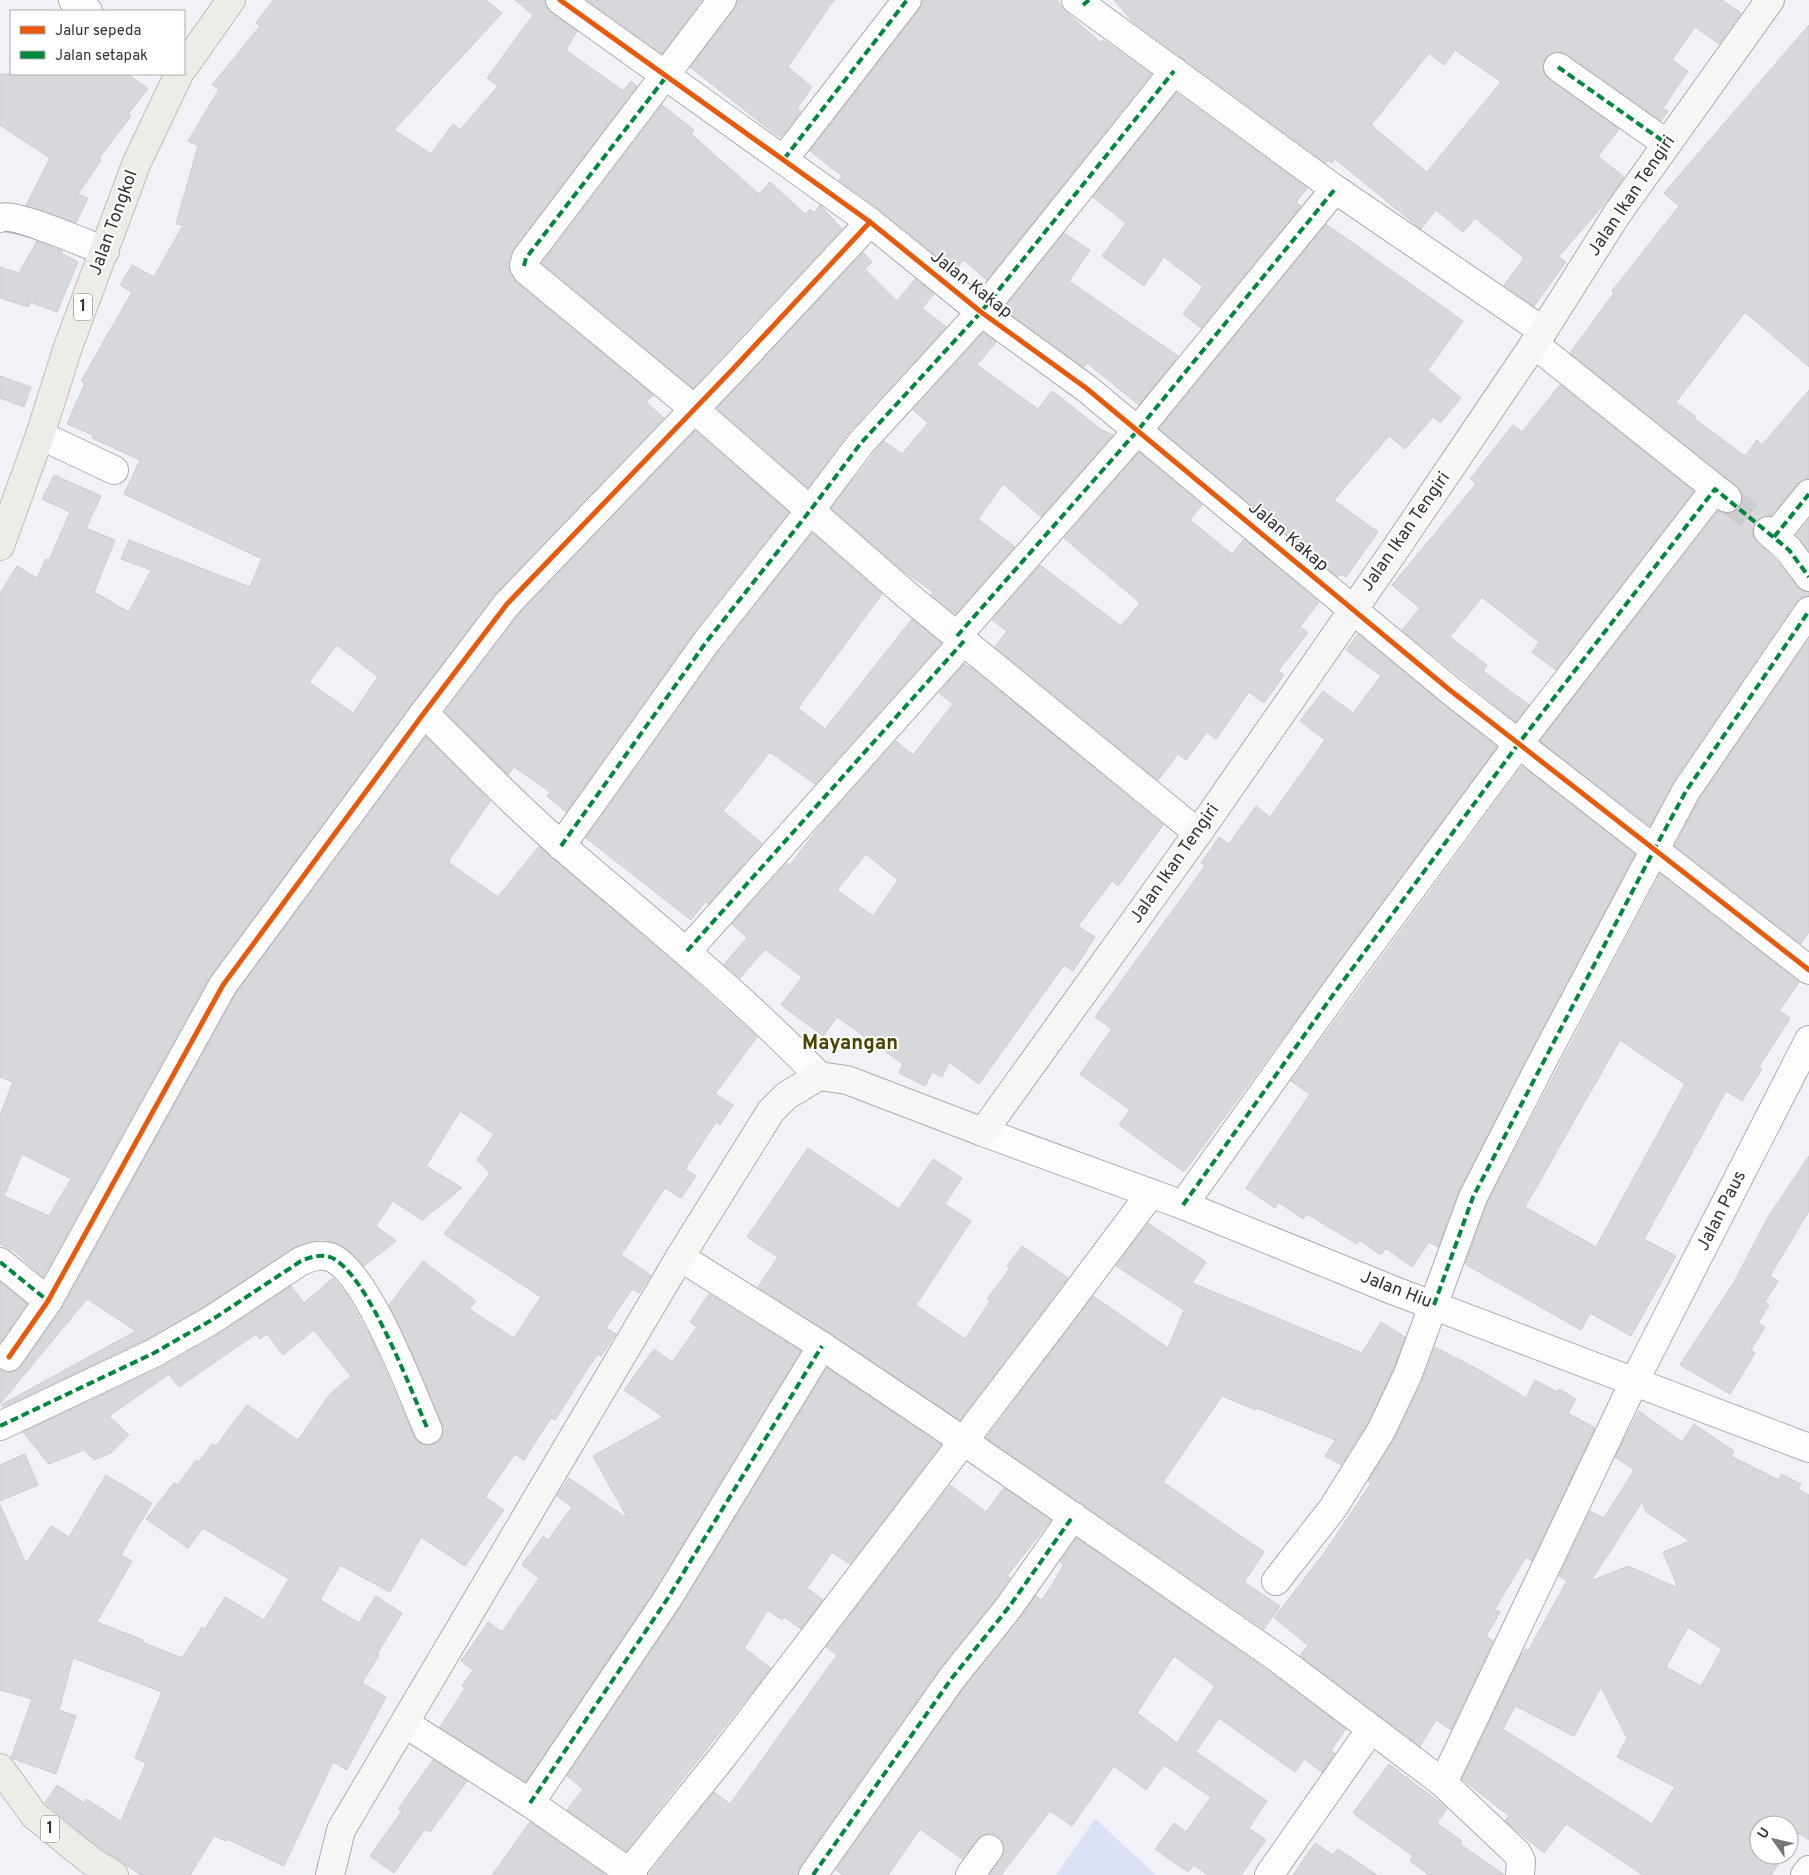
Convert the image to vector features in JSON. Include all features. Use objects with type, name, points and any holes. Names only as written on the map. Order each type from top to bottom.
[{"type":"highway","name":"Jalan Tongkol","points":[[185,62],[231,0]]},
{"type":"highway","name":"Jalan Tongkol","points":[[0,546],[40,435],[68,348],[137,162],[176,75]]},
{"type":"highway","name":"1","points":[[0,1768],[34,1815],[91,1861],[114,1875]]},
{"type":"main road","name":"Jalan Ikan Tengiri","points":[[983,1132],[1198,833],[1352,608],[1394,551],[1538,337],[1617,214],[1770,0]]},
{"type":"main road","points":[[330,1875],[341,1830],[406,1724],[680,1257],[771,1111],[786,1096],[819,1076],[846,1080],[983,1132]]},
{"type":"street","points":[[73,0],[87,10]]},
{"type":"street","name":"Jalan Kakap","points":[[560,0],[870,222],[981,312],[1086,388],[1451,691],[1809,970]]},
{"type":"street","points":[[722,0],[666,77],[526,258],[524,266],[527,271],[693,408],[809,512],[1198,833]]},
{"type":"street","points":[[784,159],[907,0]]},
{"type":"street","points":[[1083,2],[1335,190],[1538,337],[1721,493],[1519,743],[1338,988],[1183,1205]]},
{"type":"street","points":[[1558,67],[1667,144]]},
{"type":"street","points":[[561,846],[707,641],[861,443],[981,312],[1174,71]]},
{"type":"street","points":[[687,951],[960,638],[1138,430],[1335,190]]},
{"type":"street","points":[[0,218],[5,216],[20,219],[104,251]]},
{"type":"street","points":[[9,1356],[48,1301],[223,985],[424,713],[507,604],[870,222]]},
{"type":"street","points":[[40,435],[114,470]]},
{"type":"street","points":[[1809,494],[1771,534],[1789,550],[1809,578]]},
{"type":"street","points":[[1276,1581],[1333,1508],[1372,1447],[1408,1374],[1473,1197],[1686,791],[1809,611]]},
{"type":"street","points":[[424,713],[561,846],[687,951],[772,1028],[819,1076]]},
{"type":"street","name":"Jalan Paus","points":[[1442,1783],[1634,1382],[1809,1040]]},
{"type":"street","name":"Jalan Hiu","points":[[983,1132],[1183,1205],[1434,1305],[1809,1448]]},
{"type":"street","points":[[406,1724],[530,1803],[630,1874],[724,1756],[962,1440],[1065,1308],[1150,1193]]},
{"type":"street","points":[[0,1426],[154,1352],[210,1321],[301,1261],[316,1255],[332,1258],[343,1268],[378,1312],[428,1430]]},
{"type":"street","points":[[680,1257],[822,1346],[1073,1516],[1276,1657],[1442,1783],[1517,1854],[1522,1861],[1520,1875]]},
{"type":"street","points":[[0,1262],[48,1301]]},
{"type":"street","points":[[530,1803],[673,1589],[822,1346]]},
{"type":"street","points":[[813,1875],[952,1678],[1009,1607],[1073,1516]]},
{"type":"street","points":[[1270,1875],[1371,1729]]},
{"type":"street","points":[[970,1875],[989,1849]]},
{"type":"street","points":[[1805,1875],[1809,1870]]},
{"type":"shaded area","points":[[1095,1819],[1156,1875],[1056,1875]]},
{"type":"building","points":[[273,0],[486,0],[502,13],[394,130],[431,154],[453,124],[460,130],[498,86],[487,78],[533,15],[515,0],[545,0],[551,12],[577,31],[566,50],[623,91],[631,81],[637,86],[514,249],[509,268],[517,283],[653,395],[646,402],[664,418],[495,594],[210,976],[43,1277],[14,1251],[0,1244],[0,1115],[13,1082],[0,1077],[0,594],[17,566],[37,578],[46,559],[49,560],[70,512],[42,499],[54,475],[101,496],[86,528],[115,540],[94,592],[129,612],[151,570],[121,559],[129,540],[250,587],[262,559],[124,494],[140,460],[92,438],[93,435],[67,424],[85,383],[81,381],[132,292],[120,285],[132,265],[154,277],[183,225],[176,224],[198,146],[188,141],[219,89],[212,85],[260,26],[256,23]],"holes":[[[337,645],[378,677],[353,713],[309,682]],[[22,1154],[71,1179],[49,1216],[4,1196]]]},
{"type":"building","points":[[587,0],[702,0],[662,54]]},
{"type":"building","points":[[737,0],[834,0],[788,67],[812,87],[797,108],[801,111],[781,137],[690,67],[734,9]]},
{"type":"building","points":[[922,0],[1057,0],[1066,12],[1101,43],[1103,40],[1151,74],[987,280],[964,260],[955,271],[882,211],[839,180],[842,176],[810,151],[919,10]]},
{"type":"building","points":[[1114,0],[1722,0],[1741,13],[1719,44],[1695,27],[1672,60],[1688,71],[1663,108],[1668,111],[1661,121],[1567,54],[1560,52],[1552,53],[1545,58],[1543,65],[1544,73],[1549,79],[1619,129],[1598,156],[1624,177],[1608,200],[1558,257],[1566,262],[1534,306],[1504,285],[1524,258],[1475,218],[1463,232],[1436,210],[1421,229],[1335,159],[1332,163],[1328,160],[1326,163],[1132,21]],"holes":[[[1455,50],[1501,82],[1427,172],[1371,125],[1429,53],[1444,65]]]},
{"type":"building","points":[[1809,25],[1809,367],[1745,312],[1676,402],[1696,417],[1695,419],[1745,456],[1757,440],[1762,445],[1809,390],[1809,479],[1797,484],[1771,516],[1764,516],[1757,520],[1753,528],[1753,536],[1777,561],[1797,587],[1809,592],[1809,596],[1802,597],[1796,602],[1673,782],[1650,826],[1540,741],[1718,511],[1732,513],[1739,508],[1742,501],[1742,493],[1737,486],[1570,353],[1614,293],[1612,291],[1679,206],[1664,193]]},
{"type":"building","points":[[0,74],[129,75],[148,89],[128,114],[131,116],[99,158],[101,160],[78,194],[88,198],[76,223],[26,205],[50,158],[0,125]]},
{"type":"building","points":[[1176,93],[1307,188],[1296,202],[1301,206],[1201,328],[1183,314],[1203,287],[1164,257],[1144,286],[1102,256],[1126,223],[1093,197]]},
{"type":"building","points":[[662,105],[694,130],[691,134],[759,194],[770,182],[805,214],[810,209],[814,213],[820,205],[842,229],[693,388],[542,263]]},
{"type":"building","points":[[1326,224],[1463,321],[1428,370],[1461,398],[1440,423],[1433,417],[1405,449],[1389,436],[1334,500],[1378,532],[1346,577],[1341,574],[1338,577],[1159,429]]},
{"type":"building","points":[[1064,233],[1090,250],[1069,281],[1178,356],[1139,405],[1087,363],[1084,367],[1003,309]]},
{"type":"building","points":[[37,241],[62,251],[61,253],[78,262],[57,312],[30,302],[29,307],[0,298],[0,267],[19,273]]},
{"type":"building","points":[[863,252],[872,262],[865,269],[897,301],[915,279],[934,294],[922,308],[946,327],[849,432],[808,488],[717,408]]},
{"type":"building","points":[[983,333],[996,342],[977,365],[1038,409],[1052,391],[1102,430],[1113,435],[1041,517],[1003,484],[978,519],[1015,547],[955,614],[931,595],[933,592],[903,571],[831,508],[884,441],[902,454],[928,423],[913,410]]},
{"type":"building","points":[[0,376],[31,387],[24,407],[0,398]]},
{"type":"building","points":[[1560,385],[1694,491],[1556,670],[1532,652],[1539,642],[1482,597],[1450,637],[1487,665],[1483,671],[1529,705],[1516,722],[1402,630],[1420,608],[1392,585],[1476,484],[1470,479],[1513,425],[1522,432]]},
{"type":"building","points":[[695,431],[789,512],[694,632],[566,812],[547,796],[550,792],[514,767],[508,775],[445,712],[519,614]]},
{"type":"building","points":[[1139,452],[1202,505],[1190,520],[1232,554],[1244,539],[1319,602],[1300,627],[1308,633],[1278,671],[1284,675],[1264,703],[1249,692],[1216,739],[1207,732],[1186,760],[1178,754],[1158,780],[995,647],[1007,631],[992,620],[1040,565],[1121,626],[1140,603],[1064,538]]},
{"type":"building","points":[[1809,519],[1809,551],[1796,535]]},
{"type":"building","points":[[812,533],[882,594],[798,708],[825,729],[912,619],[941,643],[815,784],[770,752],[723,811],[762,843],[708,904],[706,901],[691,920],[586,838],[720,650]]},
{"type":"building","points":[[1358,634],[1497,747],[1184,1172],[1119,1125],[1130,1110],[1080,1074],[1112,1029],[1095,1017],[1205,866],[1201,863],[1219,837],[1229,844],[1256,806],[1270,817],[1325,740],[1300,721],[1323,691],[1353,713],[1381,676],[1346,650]]},
{"type":"building","points":[[1809,639],[1809,932],[1801,944],[1675,846],[1699,799]]},
{"type":"building","points":[[964,664],[976,671],[1163,825],[1118,886],[1112,881],[1078,926],[1095,937],[1073,971],[1064,965],[979,1084],[949,1062],[942,1077],[932,1072],[925,1086],[899,1073],[903,1064],[837,1017],[823,1036],[781,1005],[802,977],[765,949],[740,978],[724,964],[747,938],[732,924],[787,863],[790,865],[824,821],[896,741],[913,755],[953,704],[939,693]],"holes":[[[866,854],[898,880],[873,916],[837,890]]]},
{"type":"building","points":[[426,737],[490,801],[448,862],[498,897],[539,846],[683,970],[757,1037],[715,1094],[733,1105],[720,1125],[716,1122],[685,1169],[696,1176],[681,1198],[665,1188],[621,1255],[651,1275],[639,1293],[632,1289],[606,1328],[616,1334],[601,1356],[598,1354],[555,1420],[551,1418],[524,1460],[515,1454],[485,1497],[504,1510],[465,1566],[421,1537],[390,1592],[340,1565],[320,1600],[359,1623],[376,1596],[402,1613],[362,1683],[386,1697],[347,1770],[333,1762],[284,1866],[227,1839],[226,1841],[214,1836],[190,1875],[141,1875],[97,1846],[45,1803],[57,1785],[84,1803],[86,1799],[121,1821],[146,1763],[135,1758],[162,1692],[73,1658],[59,1710],[76,1716],[56,1774],[11,1758],[32,1699],[0,1690],[0,1505],[26,1563],[51,1526],[69,1537],[106,1475],[152,1503],[121,1555],[132,1561],[97,1622],[182,1658],[202,1627],[205,1629],[225,1597],[264,1620],[289,1579],[203,1528],[188,1548],[146,1519],[174,1483],[178,1485],[196,1460],[199,1462],[212,1444],[216,1446],[247,1405],[298,1440],[330,1394],[351,1376],[314,1330],[283,1355],[267,1334],[260,1339],[256,1334],[179,1387],[169,1374],[109,1416],[129,1435],[111,1453],[94,1460],[84,1450],[49,1464],[23,1432],[162,1367],[219,1334],[291,1286],[304,1303],[333,1278],[346,1294],[373,1342],[414,1436],[419,1443],[426,1445],[434,1444],[441,1439],[443,1432],[442,1424],[389,1305],[423,1261],[476,1301],[469,1309],[514,1338],[541,1297],[444,1234],[490,1173],[477,1160],[494,1134],[460,1111],[426,1166],[462,1188],[422,1220],[393,1201],[376,1226],[396,1241],[364,1266],[353,1254],[334,1242],[322,1239],[299,1245],[202,1308],[147,1339],[3,1407],[1,1405],[136,1331],[87,1299],[0,1404],[0,1370],[8,1373],[15,1371],[21,1366],[61,1310],[236,993]]},
{"type":"building","points":[[1522,766],[1635,854],[1459,1190],[1438,1247],[1429,1242],[1412,1267],[1386,1248],[1381,1255],[1359,1240],[1357,1244],[1307,1214],[1303,1219],[1278,1202],[1275,1208],[1246,1188],[1310,1094],[1291,1081]]},
{"type":"building","points":[[1660,874],[1799,982],[1779,1011],[1790,1018],[1759,1067],[1762,1069],[1742,1101],[1726,1091],[1644,1239],[1676,1256],[1631,1336],[1590,1313],[1581,1330],[1465,1264],[1487,1203]],"holes":[[[1620,1040],[1685,1084],[1596,1247],[1525,1207]]]},
{"type":"building","points":[[808,1148],[899,1209],[933,1159],[962,1178],[945,1204],[971,1221],[916,1305],[965,1339],[990,1301],[987,1299],[1010,1268],[1007,1266],[1022,1246],[1068,1278],[960,1420],[758,1287],[778,1257],[747,1237]]},
{"type":"building","points":[[1809,1156],[1809,1211],[1770,1276],[1778,1281],[1765,1302],[1769,1305],[1758,1323],[1765,1327],[1751,1350],[1755,1353],[1730,1394],[1680,1365],[1734,1282],[1768,1217]]},
{"type":"building","points":[[1148,1223],[1206,1262],[1192,1283],[1362,1353],[1381,1322],[1405,1337],[1394,1368],[1367,1424],[1341,1465],[1325,1456],[1335,1440],[1257,1408],[1256,1410],[1222,1396],[1163,1482],[1264,1552],[1244,1582],[1280,1606],[1264,1629],[986,1438],[1093,1296],[1168,1348],[1184,1310],[1116,1266]]},
{"type":"building","points":[[0,1282],[27,1304],[0,1343]]},
{"type":"building","points":[[709,1294],[801,1351],[655,1590],[526,1782],[440,1727],[465,1688],[462,1686],[473,1670],[461,1661],[488,1622],[502,1632],[539,1578],[522,1565],[543,1536],[548,1540],[572,1507],[557,1496],[569,1478],[628,1519],[593,1456],[663,1417],[624,1390],[654,1349],[672,1362],[697,1327],[690,1322]]},
{"type":"building","points":[[1435,1347],[1485,1373],[1526,1398],[1535,1380],[1557,1392],[1559,1389],[1576,1399],[1568,1413],[1595,1428],[1532,1561],[1526,1557],[1495,1609],[1500,1612],[1486,1636],[1493,1641],[1451,1730],[1436,1720],[1420,1746],[1300,1656],[1308,1645],[1274,1618],[1325,1552],[1371,1483],[1368,1481],[1395,1438],[1422,1381]]},
{"type":"building","points":[[827,1368],[941,1445],[850,1564],[832,1552],[807,1588],[823,1600],[801,1629],[784,1617],[782,1620],[768,1610],[744,1648],[771,1668],[626,1851],[567,1810],[583,1789],[567,1776],[681,1606]]},
{"type":"building","points":[[1639,1411],[1682,1442],[1694,1424],[1734,1451],[1731,1456],[1779,1480],[1781,1474],[1801,1484],[1798,1489],[1809,1495],[1809,1840],[1799,1833],[1799,1815],[1749,1815],[1749,1865],[1778,1865],[1771,1875],[1643,1875],[1566,1824],[1544,1853],[1505,1821],[1509,1816],[1462,1779],[1520,1657],[1526,1649],[1528,1651],[1567,1581],[1559,1576],[1590,1511],[1604,1518],[1634,1470],[1615,1457]],"holes":[[[1642,1502],[1646,1512],[1690,1541],[1663,1552],[1678,1588],[1628,1566],[1591,1581]],[[1688,1627],[1722,1649],[1701,1686],[1666,1667]],[[1601,1687],[1627,1738],[1617,1757],[1675,1787],[1652,1824],[1503,1729],[1515,1706],[1574,1736]]]},
{"type":"building","points":[[25,1454],[38,1485],[0,1501],[0,1465]]},
{"type":"building","points":[[950,1485],[986,1512],[1004,1488],[1051,1520],[1007,1576],[1010,1578],[996,1598],[939,1669],[800,1866],[798,1875],[648,1875],[714,1792],[730,1804],[837,1655],[826,1647]]},
{"type":"building","points":[[1077,1538],[1267,1670],[1346,1729],[1331,1750],[1335,1753],[1322,1772],[1304,1759],[1295,1772],[1219,1718],[1196,1752],[1267,1801],[1249,1828],[1266,1840],[1241,1875],[1208,1875],[1194,1865],[1188,1872],[1155,1849],[1174,1823],[1186,1832],[1211,1797],[1164,1765],[1146,1790],[1114,1766],[1072,1826],[1050,1811],[1001,1875],[989,1875],[1004,1851],[1003,1842],[998,1836],[990,1833],[982,1835],[962,1859],[920,1829],[888,1875],[843,1875],[836,1870],[964,1687],[1036,1596],[1042,1600],[1064,1565],[1060,1562]],"holes":[[[1174,1656],[1215,1686],[1177,1743],[1137,1713]]]},
{"type":"building","points":[[433,1760],[467,1781],[430,1832],[425,1829],[394,1873],[370,1856],[402,1811],[398,1809]]},
{"type":"building","points":[[1389,1764],[1447,1808],[1437,1823],[1462,1841],[1460,1844],[1505,1875],[1429,1875],[1410,1861],[1413,1856],[1353,1813]]},
{"type":"building","points":[[530,1822],[604,1874],[492,1875]]},
{"type":"building","points":[[1315,1843],[1333,1855],[1338,1849],[1377,1875],[1293,1875]]},
{"type":"tunnel","points":[[1727,498],[1768,531]]},
{"type":"marked path","points":[[784,159],[907,0]]},
{"type":"marked path","points":[[1083,5],[1089,0]]},
{"type":"marked path","points":[[1558,67],[1667,144]]},
{"type":"marked path","points":[[561,846],[707,641],[861,443],[981,312],[1174,71]]},
{"type":"marked path","points":[[524,266],[526,258],[666,77]]},
{"type":"marked path","points":[[957,636],[1138,430],[1335,189]]},
{"type":"marked path","points":[[1183,1205],[1338,988],[1519,743],[1715,489],[1789,550],[1809,577]]},
{"type":"marked path","points":[[1774,537],[1809,494]]},
{"type":"marked path","points":[[1434,1305],[1473,1197],[1654,850],[1686,791],[1809,611]]},
{"type":"marked path","points":[[687,951],[964,641]]},
{"type":"marked path","points":[[0,1426],[154,1353],[210,1321],[301,1261],[322,1256],[330,1257],[344,1267],[359,1285],[387,1335],[428,1430]]},
{"type":"marked path","points":[[0,1262],[48,1301]]},
{"type":"marked path","points":[[530,1803],[668,1598],[822,1346]]},
{"type":"marked path","points":[[813,1875],[952,1678],[1009,1607],[1073,1516]]},
{"type":"cycle path","points":[[560,0],[870,222],[981,312],[1086,388],[1451,691],[1809,970]]},
{"type":"cycle path","points":[[9,1357],[48,1301],[223,985],[424,713],[507,604],[732,370],[870,222]]},
{"type":"district","name":"Mayangan","points":[[850,1044]]}]
